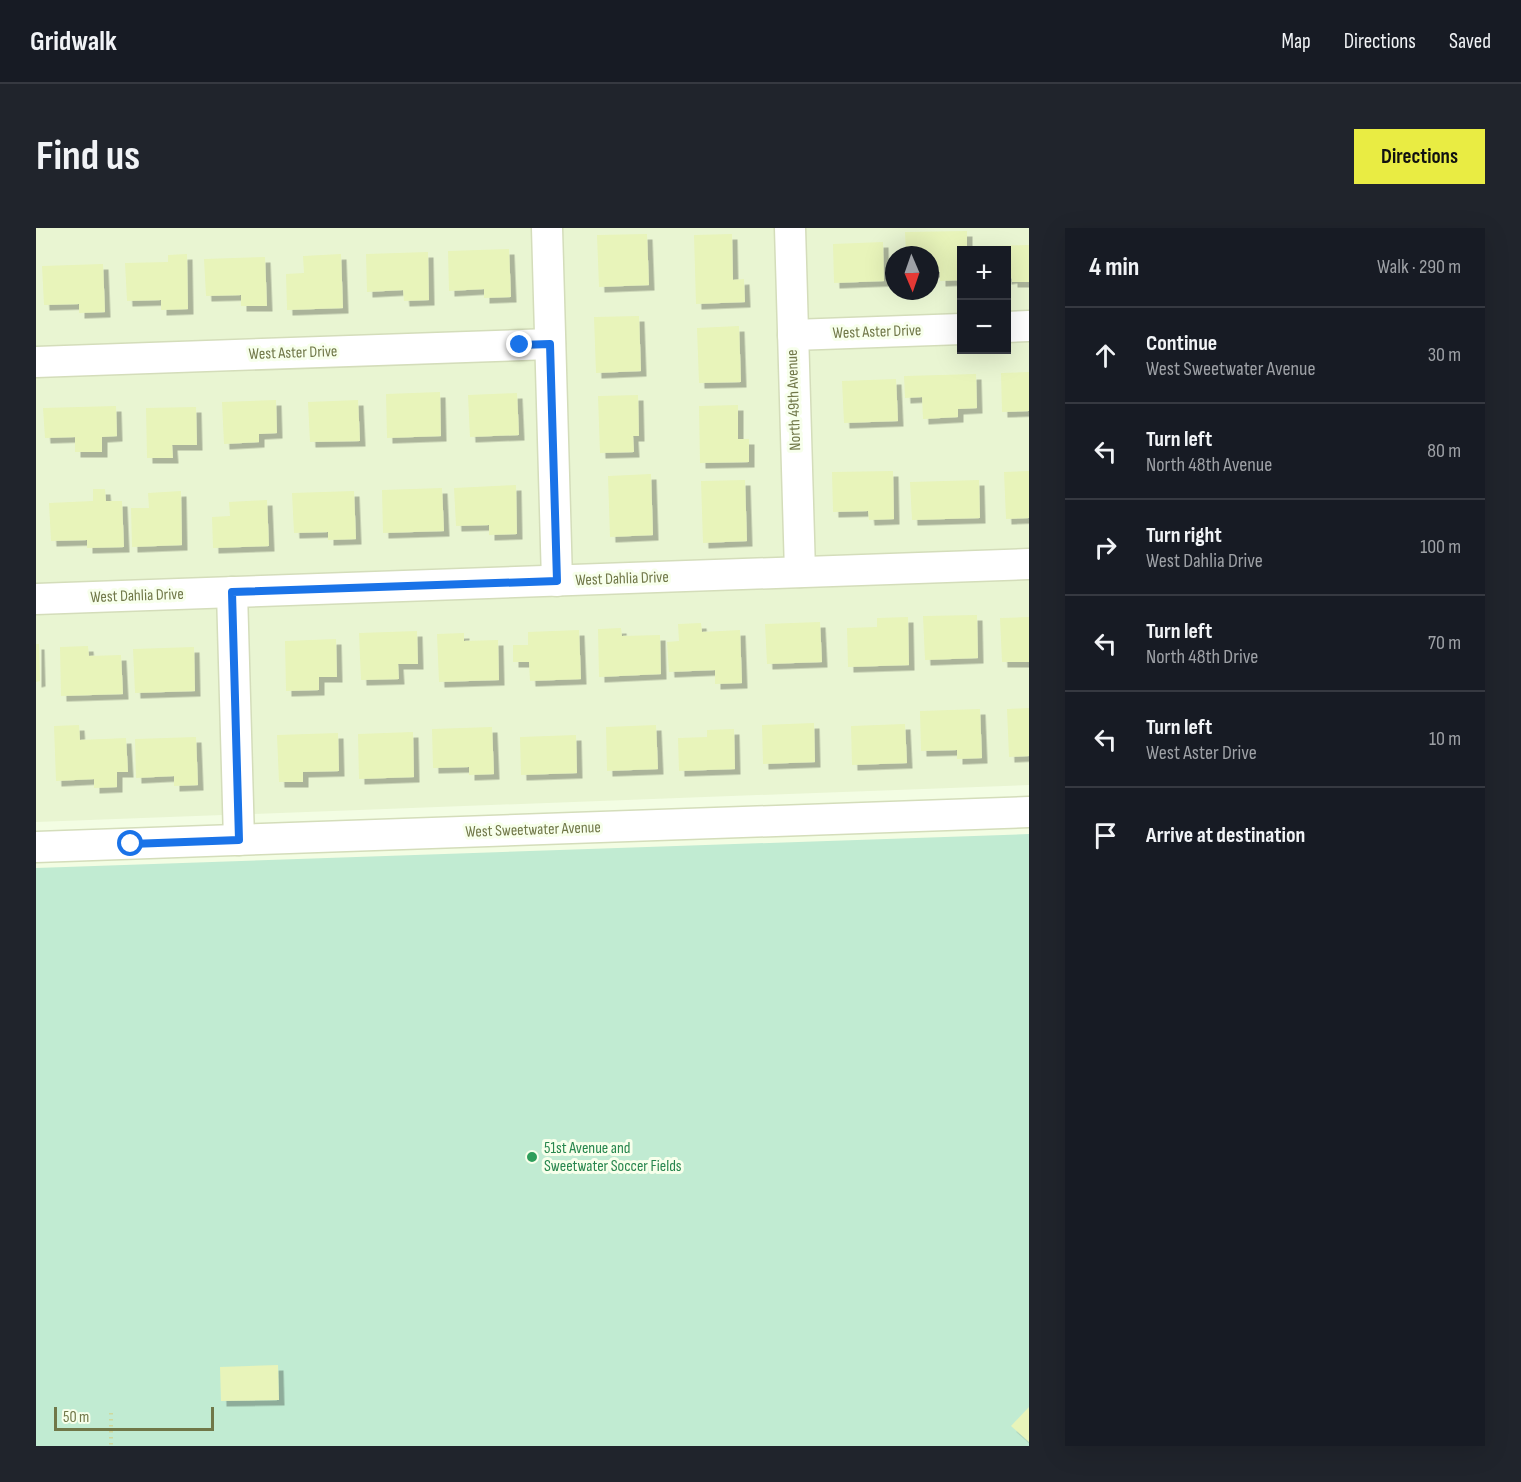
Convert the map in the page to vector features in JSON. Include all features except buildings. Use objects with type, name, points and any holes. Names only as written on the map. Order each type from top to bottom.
[{"type":"street","points":[[547,228],[557,581]]},
{"type":"street","name":"North 49th Avenue","points":[[790,228],[800,572]]},
{"type":"street","points":[[1011,327],[1029,326]]},
{"type":"street","name":"West Aster Drive","points":[[793,335],[957,329]]},
{"type":"street","name":"West Aster Drive","points":[[36,362],[550,344]]},
{"type":"street","name":"West Dahlia Drive","points":[[36,599],[1029,564]]},
{"type":"street","points":[[232,592],[239,840]]},
{"type":"street","name":"West Sweetwater Avenue","points":[[36,847],[1029,812]]},
{"type":"path","points":[[111,1413],[111,1446]]},
{"type":"shaded area","points":[[36,228],[1029,228],[1029,785],[36,822]]},
{"type":"shaded area","name":"51st Avenue and Sweetwater Soccer Fields","points":[[1029,834],[1029,1446],[36,1446],[36,868]]},
{"type":"place","name":"51st Avenue and Sweetwater Soccer Fields","points":[[532,1157]]},
{"type":"route","points":[[131,844],[239,840],[232,592],[557,581],[550,344],[520,345]]}]
